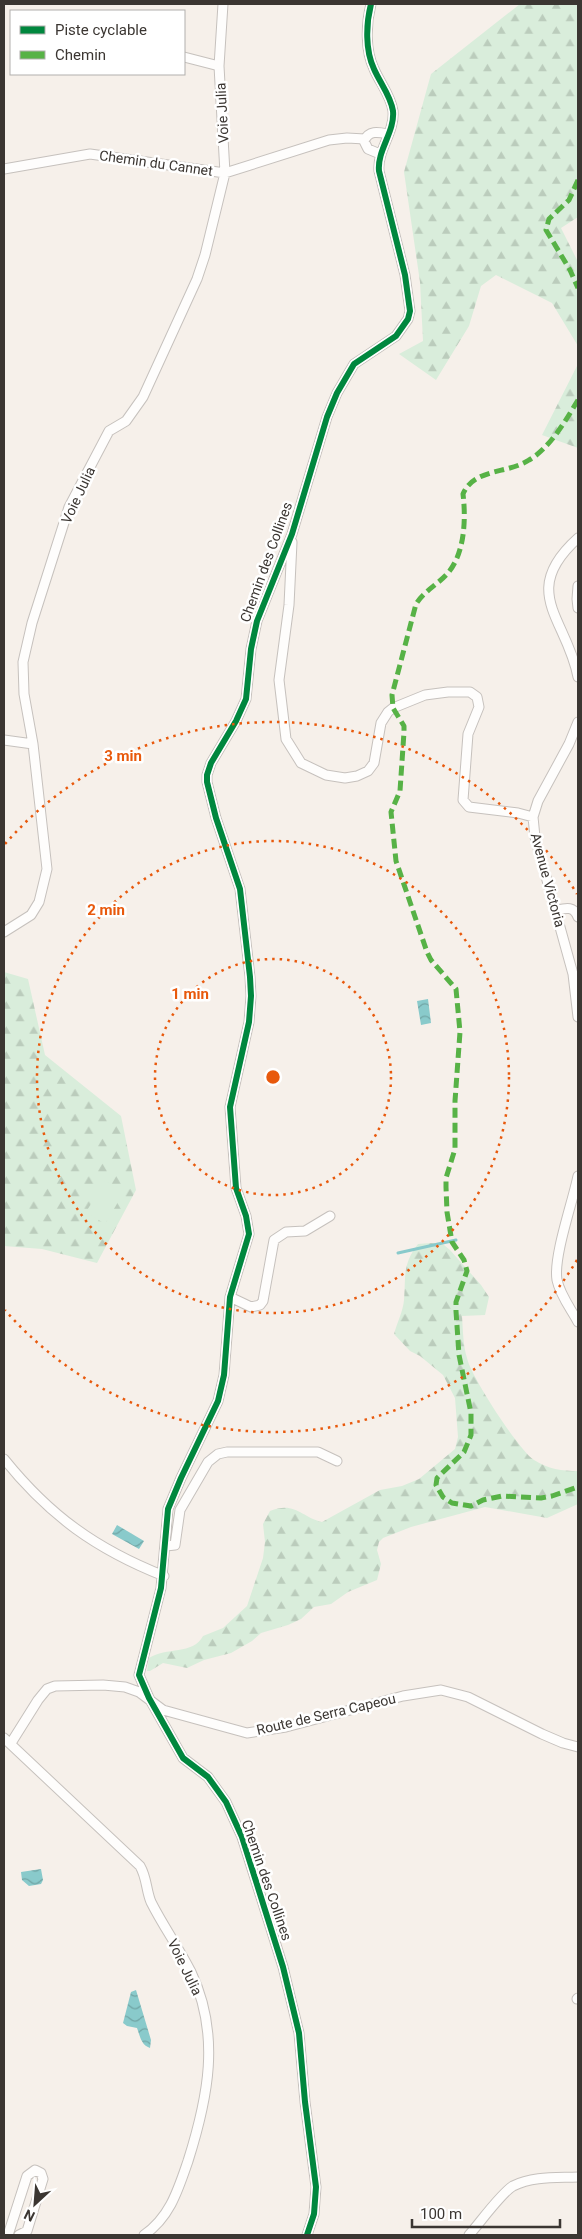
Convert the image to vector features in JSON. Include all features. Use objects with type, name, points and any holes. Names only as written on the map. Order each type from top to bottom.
[{"type":"street","name":"Voie Julia","points":[[4,932],[31,915],[39,902],[47,869],[33,744],[24,694],[23,662],[32,623],[69,507],[109,431],[126,421],[143,397],[197,279],[205,255],[225,173],[219,66],[223,4]]},
{"type":"street","name":"Chemin des Collines","points":[[307,2235],[314,2214],[316,2187],[305,2102],[299,2033],[283,1967],[242,1837],[226,1802],[208,1777],[182,1758],[149,1698],[140,1675],[164,1576],[171,1500],[206,1429],[221,1390],[230,1297],[249,1234],[246,1216],[236,1188],[230,1107],[249,1022],[251,996],[240,888],[216,818],[207,775],[211,763],[236,721],[246,699],[251,648],[257,621],[292,534],[319,437],[337,393],[354,364],[396,336],[405,324],[410,311],[405,275],[380,176],[380,154],[388,134],[393,110],[373,67],[369,49],[368,18],[370,4]]},
{"type":"street","name":"Voie Julia","points":[[185,57],[219,66]]},
{"type":"street","name":"Chemin du Cannet","points":[[4,169],[90,154],[225,173],[329,140],[365,139],[374,132],[388,134]]},
{"type":"street","points":[[365,139],[364,143],[368,149],[380,154]]},
{"type":"street","points":[[292,534],[289,605],[279,680],[286,739],[301,763],[326,775],[345,778],[368,772],[374,763],[381,724],[388,712],[425,695],[470,692],[477,697],[479,707],[468,734],[463,800],[469,807],[518,813],[533,817]]},
{"type":"street","points":[[578,538],[556,561],[548,595],[553,614],[576,667],[578,677]]},
{"type":"street","points":[[578,586],[578,608]]},
{"type":"street","name":"Avenue Victoria","points":[[578,722],[569,744],[538,801],[533,817],[535,837],[557,910],[573,974],[578,1017]]},
{"type":"street","points":[[4,740],[33,744]]},
{"type":"street","points":[[557,910],[572,909],[578,916]]},
{"type":"street","points":[[578,1176],[559,1256],[557,1274],[560,1289],[578,1322]]},
{"type":"street","points":[[230,1297],[251,1307],[260,1305],[274,1240],[286,1232],[310,1229],[330,1216]]},
{"type":"street","points":[[166,1546],[174,1545],[180,1510],[208,1462],[218,1454],[227,1452],[318,1452],[328,1455],[337,1461]]},
{"type":"street","points":[[4,1459],[45,1504],[86,1538],[135,1564],[164,1576]]},
{"type":"street","name":"Route de Serra Capeou","points":[[7,1741],[42,1693],[55,1686],[125,1686],[149,1698],[163,1710],[173,1714],[247,1733],[286,1727],[403,1696],[441,1690],[468,1697],[549,1737],[578,1747]]},
{"type":"street","name":"Voie Julia","points":[[7,1741],[140,1866],[147,1880],[151,1901],[191,1972],[201,1999],[210,2052],[209,2081],[199,2128],[179,2187],[166,2214],[154,2228],[144,2235]]},
{"type":"street","points":[[8,2235],[28,2176],[35,2170],[41,2172],[43,2179],[27,2231],[19,2235]]},
{"type":"street","points":[[468,2235],[511,2187],[542,2178],[578,2177]]},
{"type":"green space","points":[[520,4],[578,4],[578,217],[561,228],[578,262],[578,346],[552,303],[496,275],[481,286],[469,326],[436,380],[399,354],[423,341],[420,282],[404,172],[431,74]]},
{"type":"green space","points":[[578,364],[578,448],[542,435]]},
{"type":"green space","points":[[4,972],[28,979],[45,1055],[121,1116],[136,1190],[97,1263],[42,1249],[4,1246]]},
{"type":"green space","points":[[105,1181],[124,1192],[105,1224],[86,1212]]},
{"type":"green space","points":[[418,1244],[444,1245],[450,1250],[481,1285],[489,1297],[485,1315],[462,1316],[466,1353],[477,1381],[507,1428],[527,1454],[545,1466],[566,1471],[578,1471],[578,1504],[547,1518],[485,1507],[411,1527],[383,1538],[379,1542],[377,1550],[381,1564],[377,1580],[348,1592],[331,1604],[314,1607],[301,1619],[288,1625],[261,1633],[252,1641],[231,1653],[204,1660],[187,1668],[163,1663],[147,1671],[149,1658],[193,1646],[203,1636],[223,1628],[247,1606],[263,1558],[265,1542],[263,1524],[270,1511],[279,1508],[292,1509],[322,1522],[380,1490],[402,1486],[419,1479],[455,1449],[458,1437],[455,1398],[443,1375],[420,1356],[410,1351],[394,1334],[403,1304],[409,1258]]},
{"type":"water","points":[[428,999],[431,1023],[421,1025],[417,1001]]},
{"type":"water","points":[[117,1525],[144,1541],[139,1549],[112,1534]]},
{"type":"water","points":[[41,1869],[43,1880],[41,1884],[29,1886],[22,1880],[21,1872]]},
{"type":"water","points":[[136,1990],[151,2040],[150,2048],[143,2042],[137,2028],[123,2023],[131,1992]]},
{"type":"waterway","points":[[398,1253],[456,1240]]},
{"type":"marked path","points":[[578,180],[569,200],[549,219],[546,230],[570,270],[578,288]]},
{"type":"marked path","points":[[578,400],[557,433],[537,455],[521,464],[492,472],[475,480],[463,494],[464,525],[458,557],[447,574],[423,595],[416,604],[392,695],[393,708],[404,726],[404,732],[400,791],[391,812],[396,861],[427,952],[431,960],[456,989],[460,1032],[455,1101],[455,1149],[446,1178],[446,1187],[447,1212],[452,1242],[464,1260],[467,1271],[456,1302],[456,1311],[459,1355],[471,1413],[471,1435],[464,1452],[437,1478],[436,1485],[443,1497],[452,1503],[471,1506],[483,1500],[502,1496],[541,1498],[578,1487]]},
{"type":"cycle path","points":[[307,2235],[314,2214],[316,2187],[305,2102],[299,2033],[283,1967],[242,1837],[226,1802],[208,1777],[183,1758],[149,1698],[139,1675],[161,1588],[168,1509],[218,1401],[224,1375],[230,1297],[249,1234],[246,1216],[236,1188],[230,1107],[249,1022],[250,977],[240,889],[216,818],[207,775],[211,763],[236,721],[246,699],[251,649],[257,621],[292,534],[327,417],[337,393],[354,364],[396,336],[408,319],[410,311],[405,275],[379,171],[379,163],[393,119],[393,111],[390,100],[374,69],[369,54],[367,28],[371,4]]}]
